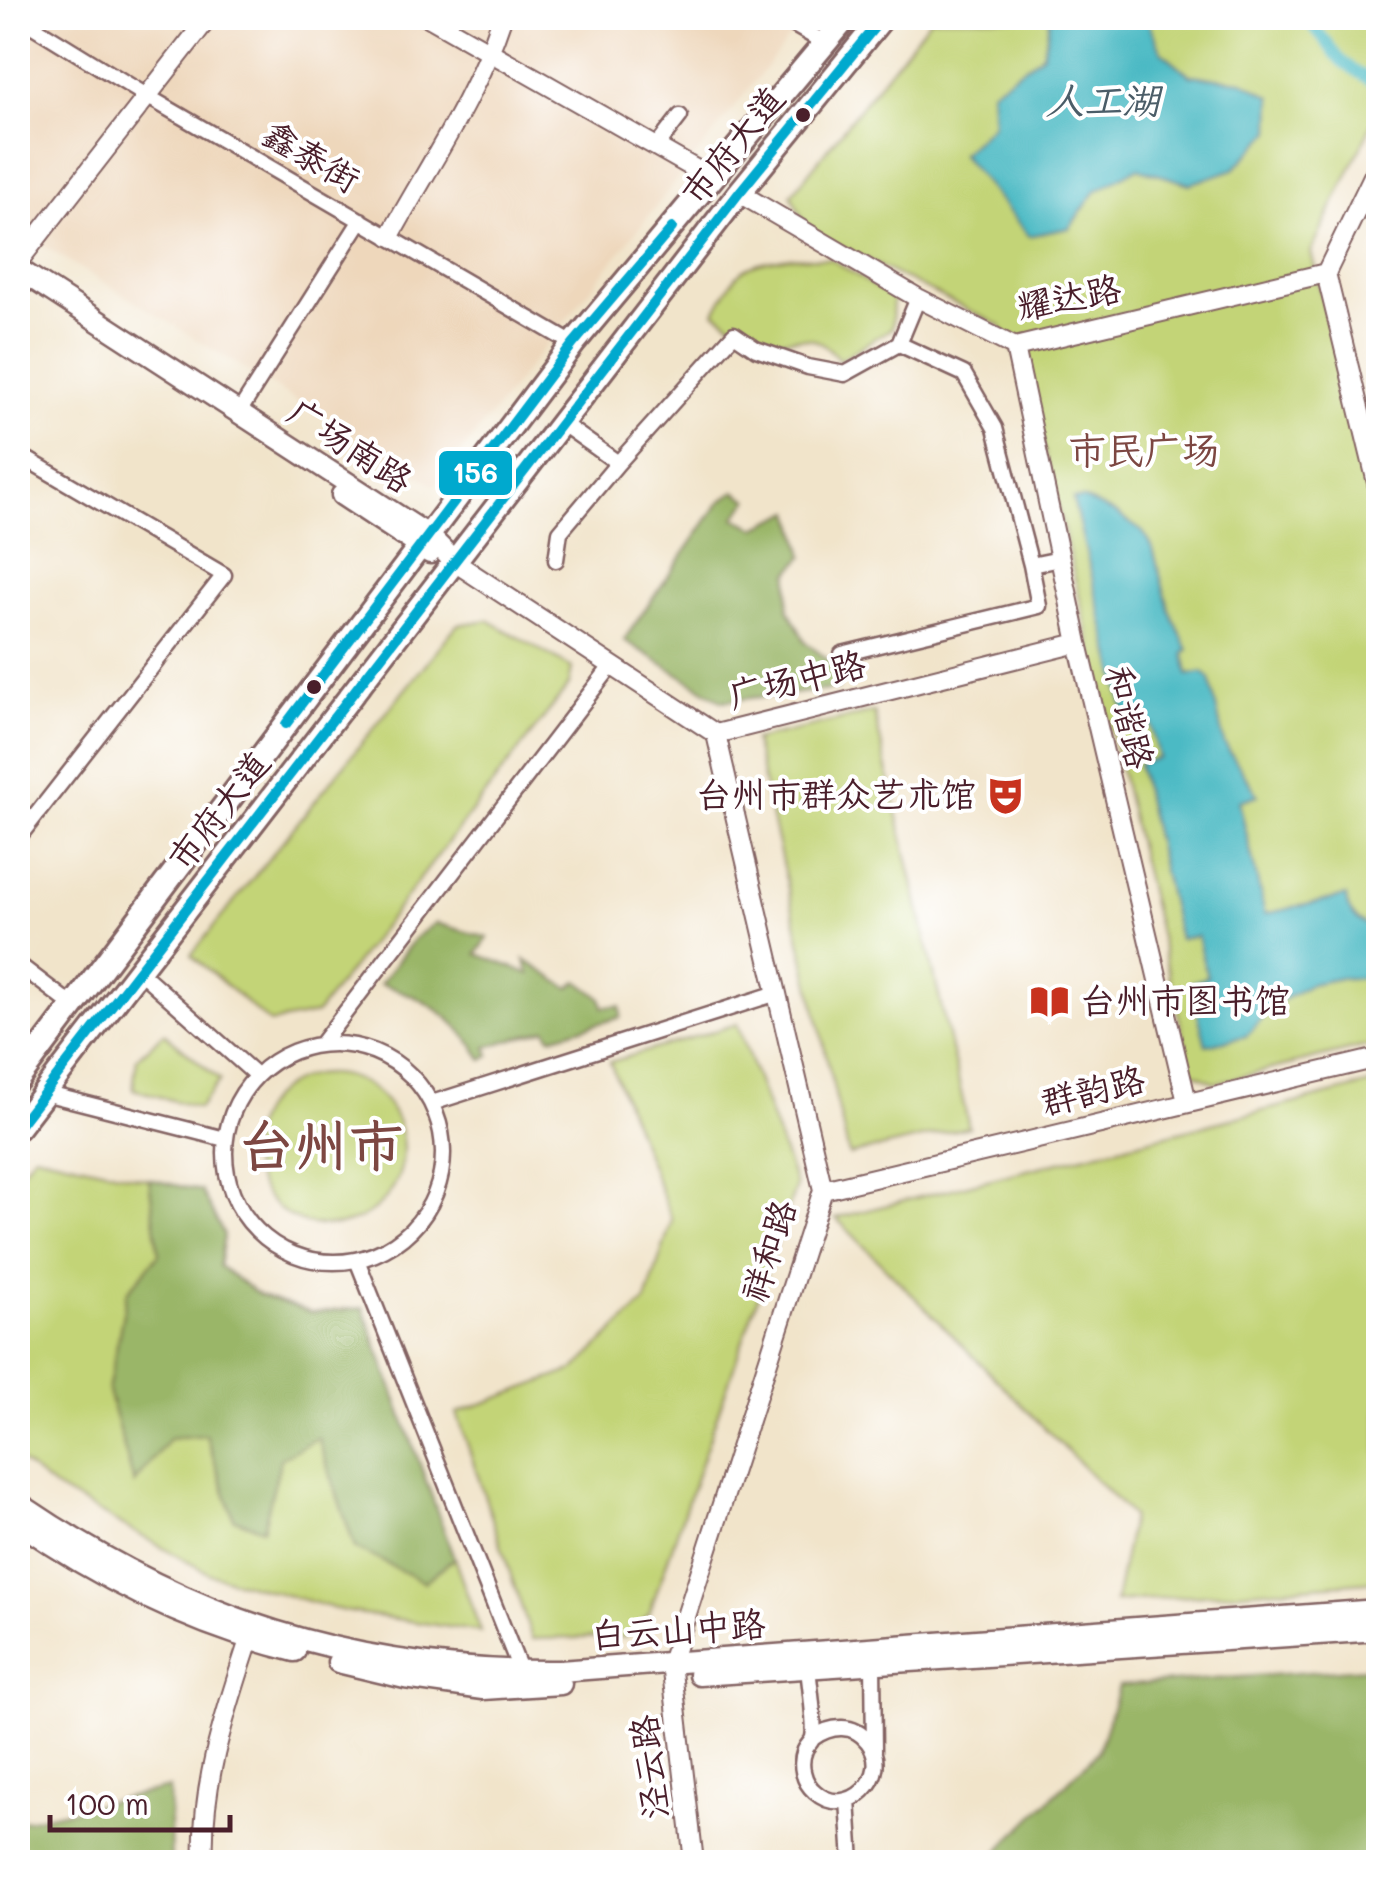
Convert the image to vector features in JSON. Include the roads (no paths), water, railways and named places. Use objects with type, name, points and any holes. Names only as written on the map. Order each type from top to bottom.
[{"type":"main road","name":"市府大道","points":[[18,1079],[574,344],[846,18]]},
{"type":"main road","name":"市府大道","points":[[18,1127],[739,193],[882,18]]},
{"type":"main road","name":"广场南路","points":[[18,270],[239,412],[424,542]]},
{"type":"main road","name":"广场南路","points":[[18,284],[456,563]]},
{"type":"main road","name":"白云山中路","points":[[18,1503],[84,1548],[251,1632],[396,1661],[487,1672],[808,1668],[1378,1630]]},
{"type":"main road","name":"白云山中路","points":[[18,1522],[70,1558],[148,1600],[406,1678],[482,1689],[1378,1610]]},
{"type":"street","name":"鑫泰街","points":[[20,18],[144,95],[574,344]]},
{"type":"street","points":[[18,262],[144,95],[208,18]]},
{"type":"street","points":[[430,18],[713,179]]},
{"type":"street","points":[[390,236],[442,151],[490,54],[502,18]]},
{"type":"street","points":[[787,19],[825,44]]},
{"type":"street","points":[[656,147],[680,116]]},
{"type":"street","points":[[1378,166],[1326,274],[1378,487]]},
{"type":"street","name":"耀达路","points":[[739,193],[918,298],[1015,347],[1326,274]]},
{"type":"street","points":[[239,412],[361,220]]},
{"type":"street","points":[[556,560],[560,532],[734,334],[756,350],[845,374],[899,344],[918,298]]},
{"type":"street","points":[[842,654],[1040,606],[995,428],[964,374],[899,344]]},
{"type":"street","name":"和谐路","points":[[1015,347],[1078,643],[1187,1102]]},
{"type":"street","points":[[563,424],[618,463]]},
{"type":"street","points":[[18,454],[224,575],[18,838]]},
{"type":"street","points":[[1032,565],[1060,559]]},
{"type":"street","name":"广场中路","points":[[456,563],[716,734],[1078,643]]},
{"type":"street","points":[[321,1044],[612,666]]},
{"type":"street","name":"祥和路","points":[[672,1670],[823,1190],[716,734]]},
{"type":"street","points":[[18,964],[73,1006]]},
{"type":"street","points":[[139,971],[256,1076]]},
{"type":"street","points":[[432,1102],[777,993]]},
{"type":"street","points":[[321,1044],[359,1046],[409,1072],[432,1102],[443,1141],[440,1181],[423,1217],[402,1238],[376,1254],[336,1263],[295,1256],[260,1234],[235,1200],[228,1180],[226,1138],[236,1104],[256,1076],[286,1054],[321,1044]]},
{"type":"street","name":"群韵路","points":[[823,1190],[1378,1058]]},
{"type":"street","points":[[44,1092],[226,1138]]},
{"type":"street","points":[[357,1260],[521,1672]]},
{"type":"street","points":[[204,1862],[206,1794],[251,1632]]},
{"type":"street","points":[[873,1663],[876,1764],[868,1787],[848,1800],[824,1798],[806,1782],[802,1759],[814,1738],[824,1730],[848,1728],[868,1741],[874,1752]]},
{"type":"street","points":[[808,1668],[814,1738]]},
{"type":"street","name":"泾云路","points":[[672,1670],[694,1862]]},
{"type":"street","points":[[848,1800],[852,1862]]},
{"type":"water","name":"人工湖","points":[[1050,18],[1146,18],[1162,52],[1190,75],[1242,81],[1272,97],[1271,132],[1234,169],[1190,184],[1137,168],[1096,191],[1069,228],[1029,236],[961,154],[993,124],[991,91],[1043,54]]},
{"type":"water","points":[[1073,499],[1084,499],[1117,514],[1143,532],[1153,549],[1169,608],[1188,650],[1184,653],[1188,675],[1203,672],[1210,679],[1224,743],[1258,795],[1239,801],[1265,914],[1346,896],[1356,918],[1378,930],[1378,979],[1341,978],[1311,984],[1274,1005],[1246,1036],[1206,1045],[1190,983],[1207,977],[1197,936],[1179,939],[1138,764],[1159,758],[1151,724],[1129,729]]},
{"type":"waterway","points":[[1307,18],[1342,62],[1378,85]]},
{"type":"place","name":"台州市群众艺术馆","points":[[1006,795]]},
{"type":"place","name":"台州市图书馆","points":[[1050,1001]]},
{"type":"district","name":"市民广场","points":[[1144,451]]},
{"type":"district","name":"台州市","points":[[321,1146]]}]
